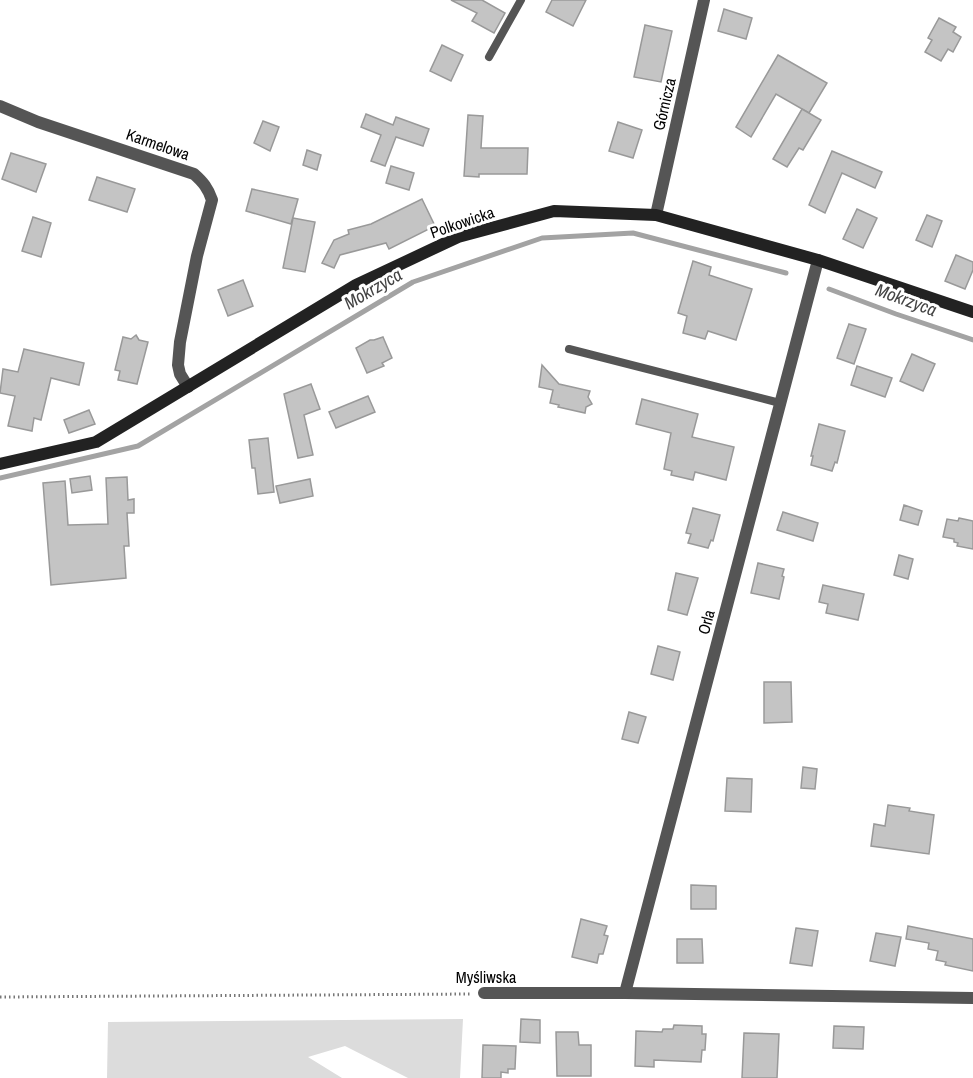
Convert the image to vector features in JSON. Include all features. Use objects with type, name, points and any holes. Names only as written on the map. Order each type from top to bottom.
[{"type":"street","name":"Górnicza","points":[[656,216],[704,0]]},
{"type":"street","name":"Karmelowa","points":[[0,106],[38,122],[194,174],[209,190],[212,200],[197,256],[180,342],[178,365],[180,374],[188,387]]},
{"type":"street","name":"Polkowicka","points":[[0,464],[96,442],[356,285],[458,237],[554,211],[656,216],[818,260],[973,312]]},
{"type":"street","name":"Orla","points":[[625,993],[818,260]]},
{"type":"street","name":"Myśliwska","points":[[484,993],[973,998]]},
{"type":"lane","points":[[489,57],[521,0]]},
{"type":"lane","points":[[569,349],[780,403]]},
{"type":"path","name":"Myśliwska","points":[[0,997],[484,993]]},
{"type":"shaded area","points":[[463,1019],[460,1078],[408,1078],[345,1046],[308,1057],[342,1078],[107,1078],[108,1022]]},
{"type":"building","points":[[451,0],[482,0],[505,13],[494,33],[472,21],[477,13]]},
{"type":"building","points":[[552,0],[586,0],[573,26],[546,12]]},
{"type":"building","points":[[724,9],[752,18],[746,39],[718,31]]},
{"type":"building","points":[[939,18],[956,27],[953,32],[961,37],[953,52],[948,49],[941,61],[925,52],[932,40],[928,38]]},
{"type":"building","points":[[645,25],[672,31],[661,82],[634,77]]},
{"type":"building","points":[[442,45],[463,55],[451,81],[430,71]]},
{"type":"building","points":[[778,55],[827,83],[809,113],[776,94],[751,137],[736,127]]},
{"type":"building","points":[[802,109],[821,120],[803,150],[799,148],[787,167],[773,159]]},
{"type":"building","points":[[366,114],[393,125],[396,117],[429,129],[423,146],[396,137],[385,166],[371,161],[381,135],[361,127]]},
{"type":"building","points":[[468,115],[483,116],[481,148],[528,148],[527,174],[464,176]]},
{"type":"building","points":[[263,121],[279,127],[270,151],[254,143]]},
{"type":"building","points":[[618,122],[642,130],[633,158],[609,151]]},
{"type":"building","points":[[307,150],[321,155],[317,170],[303,165]]},
{"type":"building","points":[[832,151],[882,172],[875,188],[842,173],[825,213],[809,205]]},
{"type":"building","points":[[11,153],[46,164],[36,192],[2,179]]},
{"type":"building","points":[[391,166],[414,173],[409,190],[386,183]]},
{"type":"building","points":[[97,177],[135,189],[127,212],[89,200]]},
{"type":"building","points":[[252,189],[298,199],[291,224],[246,211]]},
{"type":"building","points":[[422,199],[435,226],[389,249],[386,243],[340,255],[334,268],[322,263],[334,240],[349,234],[348,230],[371,224]]},
{"type":"building","points":[[857,209],[877,218],[863,248],[843,239]]},
{"type":"building","points":[[927,215],[942,221],[932,247],[916,240]]},
{"type":"building","points":[[33,217],[51,223],[41,257],[22,251]]},
{"type":"building","points":[[293,218],[315,222],[305,272],[283,268]]},
{"type":"building","points":[[956,255],[973,262],[973,270],[965,289],[945,281]]},
{"type":"building","points":[[693,261],[711,267],[709,275],[752,289],[736,340],[708,331],[705,339],[683,333],[687,316],[678,313]]},
{"type":"building","points":[[243,280],[253,306],[228,316],[218,290]]},
{"type":"building","points":[[849,324],[866,329],[854,364],[837,358]]},
{"type":"building","points":[[136,335],[139,340],[148,342],[137,384],[118,380],[120,371],[115,370],[123,337],[131,339]]},
{"type":"building","points":[[383,337],[392,358],[382,363],[384,366],[367,373],[356,348],[370,340]]},
{"type":"building","points":[[24,349],[84,363],[79,385],[51,378],[41,420],[34,418],[32,431],[8,426],[15,396],[0,393],[3,369],[18,372]]},
{"type":"building","points":[[912,354],[935,364],[923,391],[900,381]]},
{"type":"building","points":[[542,365],[559,384],[590,391],[588,397],[592,404],[586,407],[585,413],[550,403],[553,390],[539,387]]},
{"type":"building","points":[[857,366],[892,378],[885,397],[851,385]]},
{"type":"building","points":[[311,384],[320,409],[304,415],[313,455],[298,458],[284,394]]},
{"type":"building","points":[[368,396],[375,412],[336,428],[329,412]]},
{"type":"building","points":[[642,399],[698,414],[692,437],[734,447],[726,480],[695,472],[693,480],[671,475],[672,471],[664,469],[671,433],[636,424]]},
{"type":"building","points":[[89,410],[95,424],[69,433],[64,420]]},
{"type":"building","points":[[819,424],[845,431],[837,463],[835,462],[832,471],[811,465]]},
{"type":"building","points":[[268,438],[274,492],[258,494],[249,440]]},
{"type":"building","points":[[90,476],[92,490],[72,493],[70,479]]},
{"type":"building","points":[[127,477],[128,500],[134,499],[134,513],[127,513],[129,546],[124,546],[126,578],[51,585],[43,483],[65,481],[68,525],[108,524],[106,478]]},
{"type":"building","points":[[310,479],[313,496],[280,503],[276,486]]},
{"type":"building","points":[[904,505],[922,511],[918,525],[900,520]]},
{"type":"building","points":[[693,508],[720,515],[713,541],[711,540],[708,548],[688,543],[691,534],[686,533]]},
{"type":"building","points":[[783,512],[818,523],[813,541],[777,530]]},
{"type":"building","points":[[959,518],[973,521],[973,549],[957,546],[958,543],[954,542],[954,539],[943,537],[947,519],[958,521]]},
{"type":"building","points":[[899,555],[913,559],[908,579],[894,575]]},
{"type":"building","points":[[758,563],[784,569],[779,599],[751,593]]},
{"type":"building","points":[[676,573],[698,578],[687,615],[668,610]]},
{"type":"building","points":[[823,585],[864,594],[858,620],[826,613],[828,604],[819,602]]},
{"type":"building","points":[[658,646],[680,652],[673,680],[651,674]]},
{"type":"building","points":[[764,682],[791,682],[792,722],[764,723]]},
{"type":"building","points":[[629,712],[646,717],[638,743],[622,739]]},
{"type":"building","points":[[803,767],[817,769],[815,789],[801,788]]},
{"type":"building","points":[[727,778],[752,779],[751,812],[725,811]]},
{"type":"building","points":[[888,805],[934,815],[929,854],[871,846],[874,824],[885,826]]},
{"type":"building","points":[[691,885],[716,886],[716,909],[691,909]]},
{"type":"building","points":[[581,919],[607,926],[604,935],[608,936],[603,954],[599,954],[597,963],[572,957]]},
{"type":"building","points":[[908,926],[973,939],[973,971],[945,965],[946,962],[936,960],[938,951],[928,949],[929,943],[906,939]]},
{"type":"building","points":[[796,928],[818,931],[812,966],[790,963]]},
{"type":"building","points":[[876,933],[901,937],[895,966],[870,961]]},
{"type":"building","points":[[677,939],[702,939],[703,963],[677,963]]},
{"type":"building","points":[[521,1019],[540,1020],[540,1043],[520,1042]]},
{"type":"building","points":[[674,1025],[702,1026],[702,1034],[706,1034],[705,1050],[702,1050],[701,1062],[654,1060],[654,1067],[635,1066],[636,1031],[662,1032],[663,1029],[673,1029]]},
{"type":"building","points":[[834,1026],[864,1027],[863,1049],[833,1048]]},
{"type":"building","points":[[556,1032],[578,1032],[579,1045],[591,1045],[591,1076],[557,1076]]},
{"type":"building","points":[[744,1033],[779,1034],[777,1078],[742,1078]]},
{"type":"building","points":[[483,1045],[516,1046],[515,1069],[508,1069],[508,1073],[501,1072],[501,1078],[482,1078]]},
{"type":"waterway","name":"Mokrzyca","points":[[0,478],[138,446],[413,282],[542,238],[633,233],[786,273]]},
{"type":"waterway","name":"Mokrzyca","points":[[829,289],[973,340]]}]
